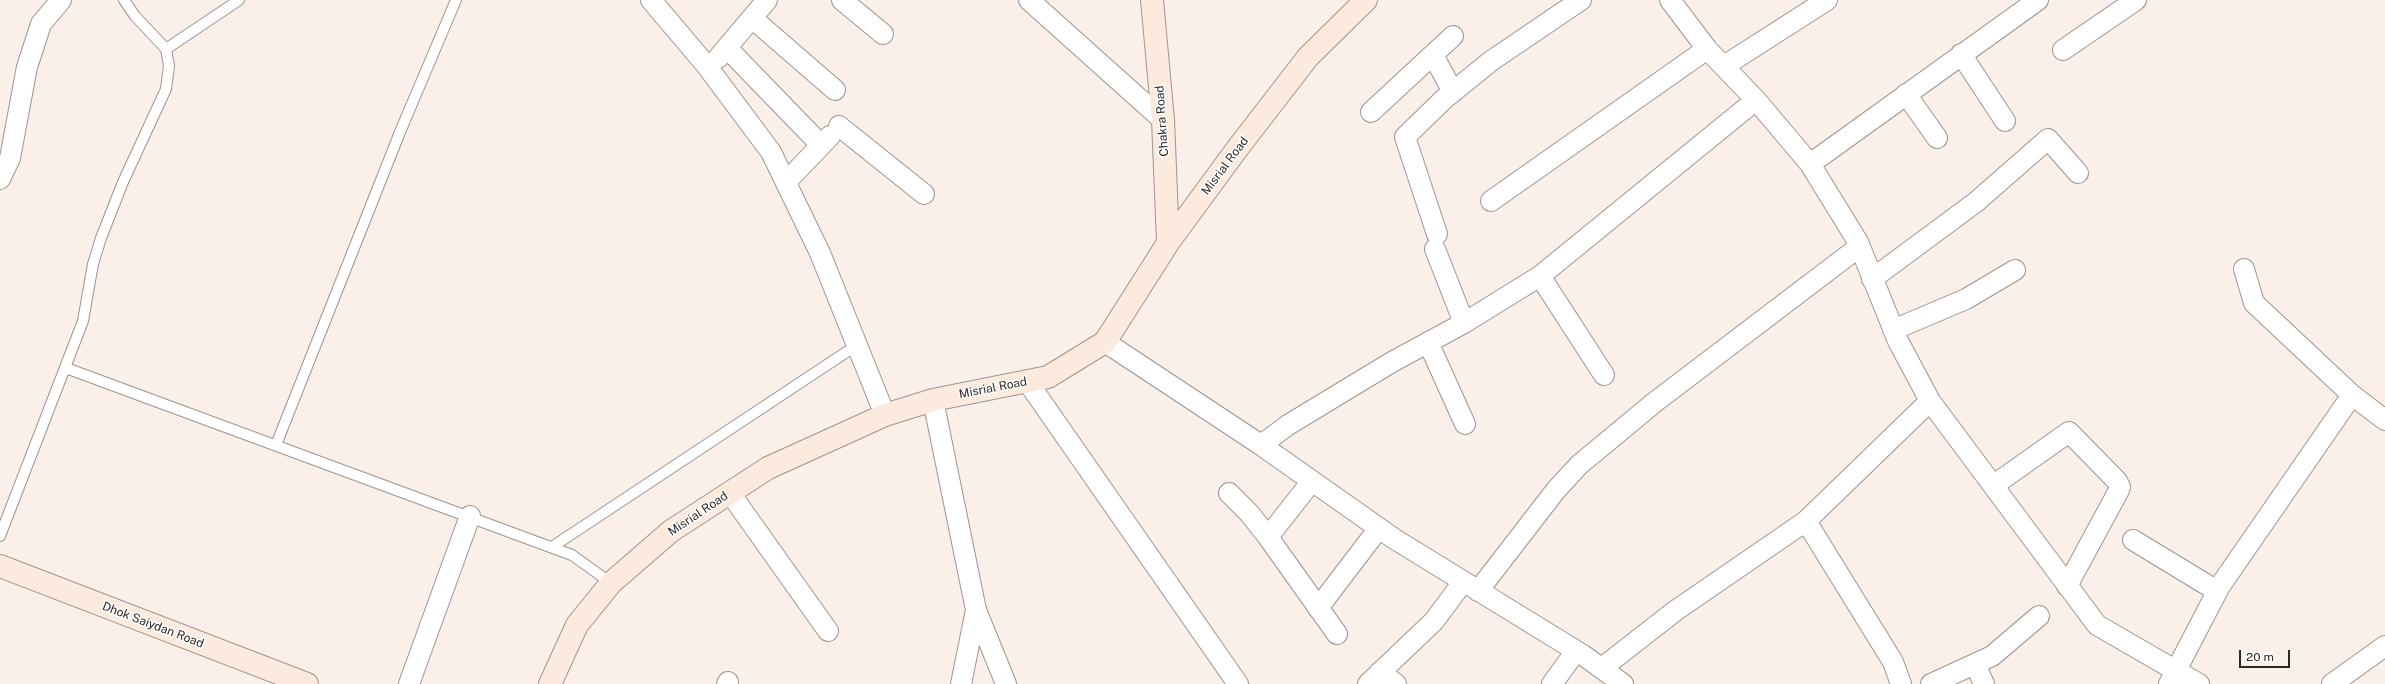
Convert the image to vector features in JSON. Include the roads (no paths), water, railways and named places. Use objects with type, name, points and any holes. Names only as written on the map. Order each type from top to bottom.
[{"type":"main road","name":"Chakra Road","points":[[1152,0],[1163,120],[1168,243]]},
{"type":"main road","name":"Misrial Road","points":[[550,684],[578,625],[611,583],[671,531],[768,468],[885,415],[932,400],[1048,377],[1104,342],[1168,243],[1237,149],[1308,57],[1366,0]]},
{"type":"main road","name":"Dhok Saiydan Road","points":[[0,566],[307,684]]},
{"type":"street","points":[[0,179],[10,158],[27,67],[41,24],[61,0]]},
{"type":"street","points":[[651,0],[709,69],[771,152],[820,253],[885,415]]},
{"type":"street","points":[[709,69],[767,0]]},
{"type":"street","points":[[842,0],[883,34]]},
{"type":"street","points":[[1029,0],[1163,120]]},
{"type":"street","points":[[1464,323],[1436,242],[1405,137],[1453,92],[1491,61],[1581,0]]},
{"type":"street","points":[[1724,66],[1827,0]]},
{"type":"street","points":[[1810,164],[2038,0]]},
{"type":"street","points":[[2063,50],[2136,0]]},
{"type":"street","points":[[1676,2],[1708,49],[1756,100],[1810,164],[1859,247],[1893,330],[1930,401],[2096,625],[2172,677],[2199,684]]},
{"type":"street","points":[[752,18],[835,90]]},
{"type":"street","points":[[1371,112],[1453,36]]},
{"type":"street","points":[[727,48],[821,145]]},
{"type":"street","points":[[1491,201],[1708,49]]},
{"type":"street","points":[[1961,54],[2005,121]]},
{"type":"street","points":[[1433,55],[1453,92]]},
{"type":"street","points":[[1906,94],[1937,138]]},
{"type":"street","points":[[1261,445],[1288,425],[1428,342],[1464,323],[1540,276],[1756,100]]},
{"type":"street","points":[[786,182],[843,122],[924,194]]},
{"type":"street","points":[[1872,279],[1976,202],[2048,139],[2078,173]]},
{"type":"street","points":[[1374,678],[1470,586],[1579,465],[1655,402],[1859,247]]},
{"type":"street","points":[[2244,269],[2254,303],[2352,395],[2385,420]]},
{"type":"street","points":[[1893,330],[1966,300],[2015,270]]},
{"type":"street","points":[[1540,276],[1604,375]]},
{"type":"street","points":[[1104,342],[1261,445],[1379,528],[1470,586],[1576,650],[1623,684]]},
{"type":"street","points":[[1428,342],[1465,424]]},
{"type":"street","points":[[1028,381],[1238,684]]},
{"type":"street","points":[[2172,677],[2218,591],[2352,395]]},
{"type":"street","points":[[932,400],[976,610],[1006,684]]},
{"type":"street","points":[[1602,668],[1675,611],[1806,521],[1930,401]]},
{"type":"street","points":[[1994,486],[2069,432],[2117,481],[2120,486],[2118,492],[2067,586]]},
{"type":"street","points":[[1268,537],[1312,481]]},
{"type":"street","points":[[730,492],[828,631]]},
{"type":"street","points":[[1229,493],[1250,513],[1337,634]]},
{"type":"street","points":[[410,684],[470,516]]},
{"type":"street","points":[[1806,521],[1893,662],[1901,684]]},
{"type":"street","points":[[1318,608],[1379,528]]},
{"type":"street","points":[[2132,540],[2218,591]]},
{"type":"street","points":[[961,684],[976,610]]},
{"type":"street","points":[[1930,684],[1992,656],[2039,616]]},
{"type":"street","points":[[2332,684],[2385,646]]},
{"type":"street","points":[[1552,684],[1576,650]]},
{"type":"street","points":[[1975,664],[1984,684]]},
{"type":"street","points":[[1374,678],[1396,684]]},
{"type":"lane","points":[[0,536],[83,321],[93,264],[101,238],[123,182],[166,89],[169,66],[166,49],[135,16],[124,0]]},
{"type":"lane","points":[[166,49],[239,0]]},
{"type":"lane","points":[[276,445],[400,132],[456,0]]},
{"type":"lane","points":[[552,548],[857,345]]},
{"type":"lane","points":[[66,368],[470,516],[572,555],[611,583]]}]
